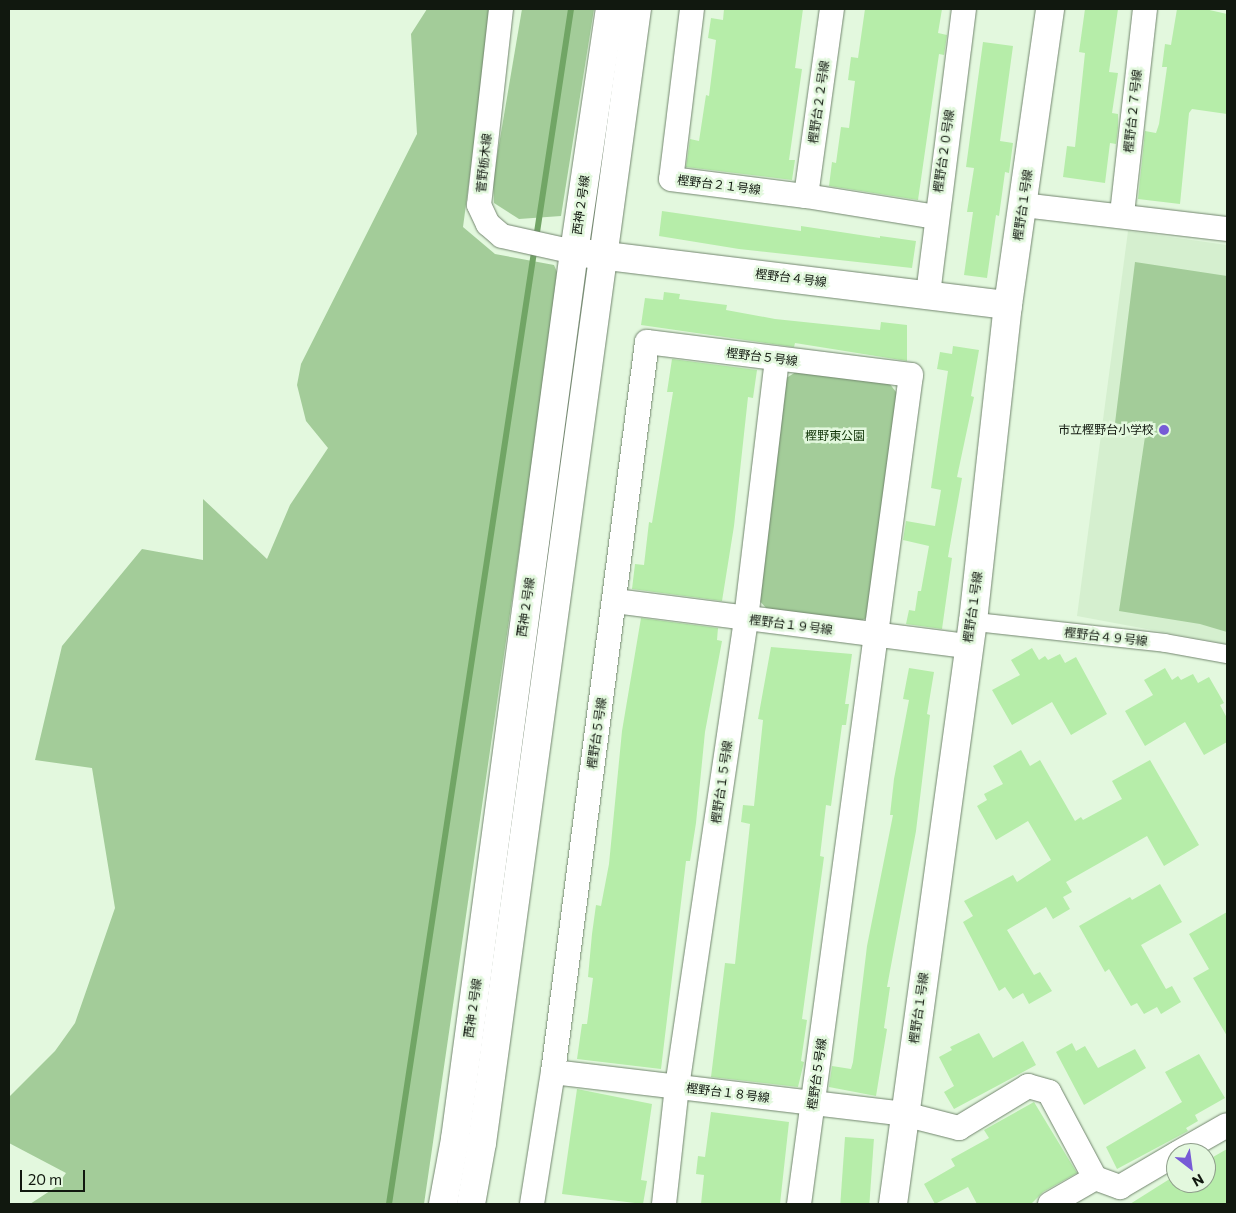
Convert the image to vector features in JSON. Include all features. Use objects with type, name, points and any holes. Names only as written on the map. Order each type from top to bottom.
[{"type":"street","name":"菅野栃木線","points":[[501,9],[479,205],[488,224],[502,236],[563,249]]},
{"type":"street","name":"西神２号線","points":[[443,1204],[455,1139],[563,249],[610,9]]},
{"type":"street","points":[[471,1204],[483,1133],[601,256],[637,9]]},
{"type":"street","name":"樫野台２１号線","points":[[692,9],[671,180],[806,196],[935,218]]},
{"type":"street","name":"樫野台２２号線","points":[[806,196],[832,9]]},
{"type":"street","name":"樫野台２０号線","points":[[928,294],[935,218],[964,9]]},
{"type":"street","name":"樫野台１号線","points":[[894,1204],[904,1114],[968,646],[1008,306],[1050,9]]},
{"type":"street","name":"樫野台２７号線","points":[[1122,214],[1145,9]]},
{"type":"street","points":[[1023,205],[1122,214],[1227,229]]},
{"type":"street","name":"樫野台４号線","points":[[563,249],[601,256],[928,294],[1008,306]]},
{"type":"street","name":"樫野台５号線","points":[[532,1204],[552,1072],[615,600],[647,342],[911,375],[799,1204]]},
{"type":"street","name":"樫野台１５号線","points":[[664,1204],[677,1087],[746,619],[777,359]]},
{"type":"street","name":"樫野台１９号線","points":[[615,600],[746,619],[968,646]]},
{"type":"street","name":"樫野台４９号線","points":[[985,623],[1165,643],[1227,654]]},
{"type":"street","name":"樫野台１８号線","points":[[552,1072],[904,1114],[959,1128],[1028,1086],[1049,1092],[1095,1178]]},
{"type":"street","points":[[1196,1143],[1227,1125]]},
{"type":"street","points":[[1050,1204],[1095,1178],[1120,1187],[1166,1160]]},
{"type":"shaded area","name":"市立樫野台小学校","points":[[1128,231],[1227,245],[1227,644],[1077,616]]},
{"type":"green space","points":[[427,9],[492,9],[463,227],[495,254],[554,265],[559,277],[424,1204],[30,1204],[56,1187],[66,1173],[9,1143],[9,1097],[55,1051],[75,1023],[115,908],[92,768],[35,760],[62,646],[142,549],[203,560],[203,499],[267,559],[290,505],[328,448],[306,421],[297,385],[301,364],[417,134],[411,34]]},
{"type":"green space","points":[[522,9],[594,9],[561,216],[519,219],[494,203],[493,180]]},
{"type":"green space","name":"市立樫野台小学校","points":[[1135,262],[1227,276],[1227,632],[1200,624],[1119,611],[1146,430],[1115,423]]},
{"type":"green space","name":"樫野東公園","points":[[796,372],[889,383],[900,397],[868,617],[861,621],[767,609],[757,598],[783,380]]},
{"type":"building","points":[[724,9],[803,9],[795,68],[802,69],[789,160],[795,160],[792,180],[686,167],[690,139],[699,141],[706,95],[709,96],[716,40],[708,38],[711,18],[723,20]]},
{"type":"building","points":[[865,9],[942,9],[938,33],[947,35],[944,55],[939,54],[918,200],[829,186],[832,162],[836,163],[841,127],[849,128],[855,81],[848,80],[851,57],[858,58]]},
{"type":"building","points":[[1085,9],[1118,9],[1109,72],[1118,73],[1112,113],[1118,114],[1118,128],[1116,144],[1110,143],[1105,183],[1063,177],[1067,146],[1075,147],[1085,53],[1079,52]]},
{"type":"building","points":[[1177,9],[1205,9],[1227,14],[1227,114],[1192,109],[1189,113],[1180,204],[1138,199],[1145,131],[1156,133],[1159,124],[1167,67],[1162,67],[1165,44],[1171,45]]},
{"type":"building","points":[[983,42],[1013,46],[1000,141],[1013,143],[1009,173],[1005,172],[999,216],[996,215],[987,278],[964,275],[973,212],[967,212],[974,168],[966,167]]},
{"type":"building","points":[[662,211],[801,231],[801,226],[880,238],[880,236],[916,241],[912,268],[739,249],[659,236]]},
{"type":"building","points":[[664,292],[680,294],[679,299],[727,305],[726,310],[775,319],[880,330],[881,322],[907,325],[907,361],[795,343],[794,347],[641,325],[645,298],[663,300]]},
{"type":"building","points":[[953,346],[979,350],[971,396],[974,397],[957,477],[962,478],[948,557],[952,558],[942,629],[906,624],[909,610],[915,611],[918,591],[921,591],[929,546],[903,540],[906,521],[935,526],[941,490],[931,488],[948,371],[937,369],[940,352],[952,354]]},
{"type":"building","points":[[672,359],[757,370],[753,398],[748,397],[734,526],[722,601],[632,589],[635,564],[644,565],[649,522],[652,523],[673,392],[667,392]]},
{"type":"building","points":[[641,618],[718,628],[717,640],[722,641],[705,732],[696,823],[690,861],[686,861],[661,1069],[577,1059],[582,1024],[587,1024],[593,978],[588,977],[592,934],[596,905],[601,906],[609,864],[622,731]]},
{"type":"building","points":[[771,647],[852,654],[845,704],[849,704],[846,725],[842,725],[831,806],[826,805],[820,856],[824,857],[802,1019],[807,1020],[801,1061],[804,1062],[798,1087],[711,1077],[725,963],[735,964],[750,824],[741,822],[743,805],[754,806],[763,720],[758,719]]},
{"type":"building","points":[[1032,648],[1039,660],[1045,656],[1048,660],[1060,654],[1065,663],[1076,657],[1107,714],[1071,735],[1052,702],[1012,725],[992,690],[1020,675],[1011,660]]},
{"type":"building","points":[[909,668],[934,672],[927,714],[930,715],[916,831],[887,987],[890,987],[884,1028],[887,1029],[876,1096],[829,1087],[832,1066],[851,1069],[853,1062],[867,946],[893,815],[890,815],[894,779],[909,700],[903,699]]},
{"type":"building","points":[[1165,668],[1172,680],[1178,676],[1181,680],[1193,674],[1198,683],[1209,677],[1224,703],[1220,705],[1227,718],[1227,742],[1204,755],[1185,722],[1145,746],[1125,711],[1153,695],[1144,680]]},
{"type":"building","points":[[1021,750],[1030,766],[1040,760],[1075,821],[1081,817],[1083,820],[1122,799],[1112,781],[1150,760],[1199,845],[1164,866],[1147,836],[1066,882],[1072,892],[1063,897],[1070,909],[1053,919],[1046,907],[1007,930],[1034,975],[1040,972],[1052,991],[1029,1004],[1023,993],[1013,999],[1005,987],[999,991],[963,922],[973,916],[964,901],[1013,875],[1017,882],[1051,860],[1028,821],[996,840],[977,806],[987,800],[984,794],[1003,784],[993,766]]},
{"type":"building","points":[[1160,884],[1182,922],[1141,945],[1166,989],[1172,986],[1181,1002],[1161,1014],[1157,1007],[1144,1014],[1137,1003],[1131,1006],[1109,969],[1105,972],[1079,926],[1130,897],[1132,900]]},
{"type":"building","points":[[1227,912],[1227,1036],[1193,978],[1209,969],[1189,934]]},
{"type":"building","points":[[979,1033],[993,1058],[1023,1041],[1036,1065],[954,1109],[944,1092],[954,1086],[939,1057],[952,1050],[950,1047]]},
{"type":"building","points":[[1072,1043],[1076,1051],[1085,1046],[1098,1068],[1135,1049],[1146,1068],[1084,1105],[1056,1052]]},
{"type":"building","points":[[1199,1054],[1225,1098],[1195,1115],[1198,1121],[1186,1128],[1188,1131],[1117,1169],[1106,1147],[1182,1102],[1165,1072]]},
{"type":"building","points":[[577,1089],[652,1104],[641,1180],[647,1181],[643,1204],[562,1194]]},
{"type":"building","points":[[1034,1102],[1077,1173],[1043,1192],[1031,1204],[977,1204],[968,1187],[935,1204],[924,1184],[955,1166],[951,1159],[989,1138],[984,1130]]},
{"type":"building","points":[[711,1112],[789,1122],[780,1204],[701,1204],[704,1175],[696,1174],[698,1156],[705,1157]]},
{"type":"building","points":[[845,1137],[874,1139],[869,1204],[840,1204]]},
{"type":"building","points":[[1227,1149],[1227,1204],[1130,1204],[1166,1181],[1166,1193],[1216,1193],[1216,1155]]},
{"type":"waterway","points":[[389,1204],[571,9]]},
{"type":"place","name":"市立樫野台小学校","points":[[1164,430]]}]
